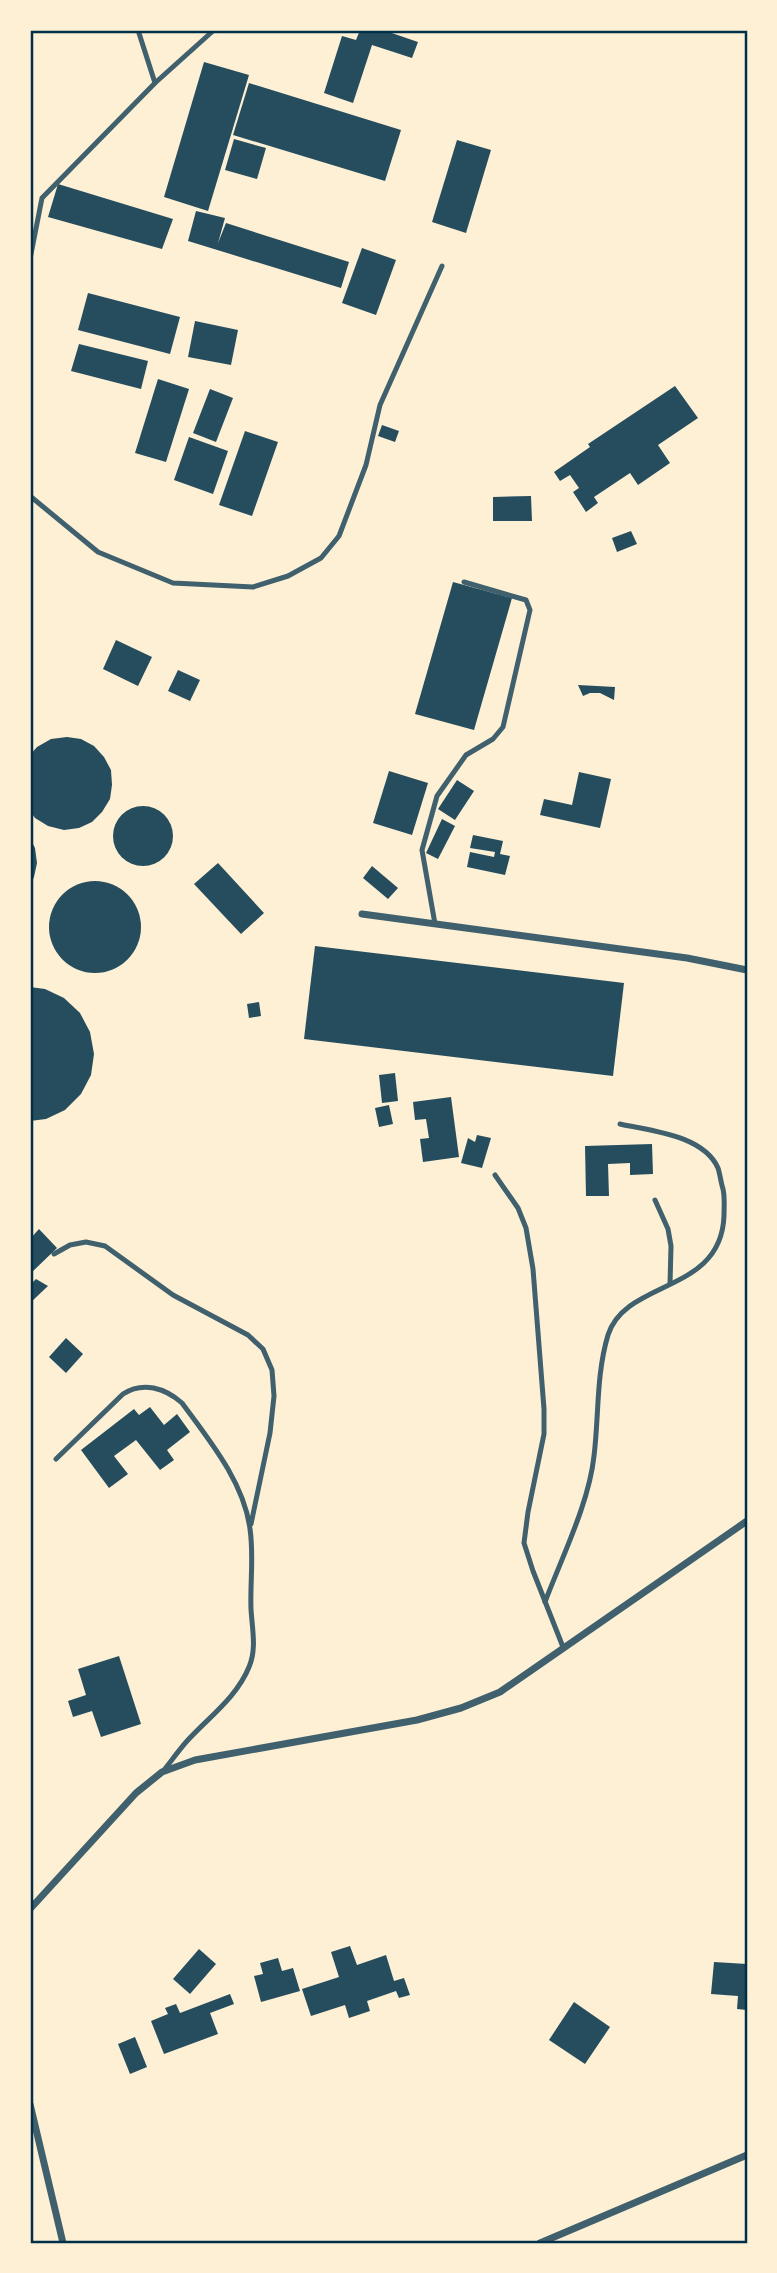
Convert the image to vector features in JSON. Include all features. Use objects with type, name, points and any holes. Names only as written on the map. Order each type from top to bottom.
[{"type":"street","points":[[362,914],[687,958],[747,970]]},
{"type":"street","points":[[30,1909],[136,1793],[162,1772],[195,1760],[417,1720],[461,1708],[500,1692],[747,1521]]},
{"type":"street","points":[[30,2104],[63,2243]]},
{"type":"street","points":[[540,2243],[747,2155]]},
{"type":"lane","points":[[138,30],[155,83]]},
{"type":"lane","points":[[30,259],[42,198],[155,83],[214,30]]},
{"type":"lane","points":[[30,496],[98,552],[173,583],[253,587],[288,576],[321,558],[339,536],[366,465],[380,405],[442,267]]},
{"type":"lane","points":[[435,924],[422,850],[437,796],[466,755],[494,739],[503,727],[530,610],[526,600],[464,582]]},
{"type":"lane","points":[[545,1602],[589,1488],[599,1378],[608,1335],[614,1322],[628,1309],[698,1270],[715,1250],[723,1228],[724,1197],[718,1168],[707,1153],[679,1137],[620,1124]]},
{"type":"lane","points":[[495,1175],[518,1208],[526,1228],[533,1269],[544,1434],[524,1544],[563,1647]]},
{"type":"lane","points":[[654,1200],[668,1229],[671,1246],[670,1284]]},
{"type":"lane","points":[[54,1254],[70,1245],[86,1242],[105,1246],[173,1295],[248,1335],[263,1349],[272,1370],[274,1395],[270,1433],[250,1528]]},
{"type":"lane","points":[[56,1459],[123,1394],[132,1388],[158,1388],[171,1393],[182,1403],[233,1478],[241,1496],[250,1528],[254,1641],[250,1666],[216,1712],[187,1741],[162,1772]]},
{"type":"building","points":[[360,30],[383,30],[418,42],[412,58],[372,45],[353,103],[324,93],[342,36],[356,40]]},
{"type":"building","points":[[204,62],[249,75],[208,211],[164,197]]},
{"type":"building","points":[[249,83],[401,130],[385,181],[233,135]]},
{"type":"building","points":[[234,139],[266,148],[257,179],[225,170]]},
{"type":"building","points":[[457,140],[491,150],[466,233],[432,222]]},
{"type":"building","points":[[58,184],[173,219],[162,249],[48,217]]},
{"type":"building","points":[[196,211],[225,218],[218,243],[226,223],[349,262],[341,288],[188,241]]},
{"type":"building","points":[[362,248],[396,260],[376,315],[342,303]]},
{"type":"building","points":[[88,293],[180,317],[170,354],[78,330]]},
{"type":"building","points":[[195,321],[238,330],[231,365],[188,357]]},
{"type":"building","points":[[79,344],[148,361],[141,389],[71,371]]},
{"type":"building","points":[[158,379],[189,389],[166,462],[135,453]]},
{"type":"building","points":[[675,386],[698,418],[658,445],[670,463],[638,485],[630,473],[594,497],[598,503],[586,512],[573,492],[579,488],[570,475],[560,481],[554,472],[590,447],[588,444]]},
{"type":"building","points":[[210,389],[233,398],[216,442],[193,433]]},
{"type":"building","points":[[382,425],[399,431],[395,442],[378,436]]},
{"type":"building","points":[[245,431],[278,442],[252,516],[219,505]]},
{"type":"building","points":[[189,437],[228,451],[213,494],[174,480]]},
{"type":"building","points":[[531,496],[532,521],[493,521],[493,497]]},
{"type":"building","points":[[631,531],[637,544],[617,552],[612,538]]},
{"type":"building","points":[[453,582],[512,598],[474,730],[415,714]]},
{"type":"building","points":[[116,640],[152,657],[138,686],[103,669]]},
{"type":"building","points":[[178,670],[200,680],[190,701],[168,691]]},
{"type":"building","points":[[578,685],[615,687],[614,700],[600,693],[583,696]]},
{"type":"building","points":[[51,739],[81,739],[94,746],[111,770],[112,785],[110,799],[92,822],[79,828],[64,830],[48,826],[35,818],[30,811],[30,755],[37,747]]},
{"type":"building","points":[[389,771],[428,783],[412,835],[373,823]]},
{"type":"building","points":[[579,772],[611,779],[600,828],[540,815],[544,799],[572,805]]},
{"type":"building","points":[[457,780],[474,791],[455,820],[438,809]]},
{"type":"building","points":[[137,806],[149,806],[168,819],[173,836],[171,848],[160,861],[149,866],[137,866],[118,853],[113,842],[113,830],[126,811]]},
{"type":"building","points":[[442,819],[455,826],[438,859],[426,853]]},
{"type":"building","points":[[473,835],[503,841],[500,854],[510,856],[505,875],[467,867],[470,852],[494,857],[495,852],[470,848]]},
{"type":"building","points":[[30,838],[35,848],[37,863],[30,886]]},
{"type":"building","points":[[218,863],[264,913],[241,934],[194,884]]},
{"type":"building","points":[[372,866],[398,888],[388,899],[363,878]]},
{"type":"building","points":[[95,881],[112,885],[127,895],[137,910],[141,927],[137,944],[127,959],[112,969],[95,973],[78,969],[63,959],[53,944],[49,927],[53,910],[63,895],[78,885]]},
{"type":"building","points":[[315,946],[624,983],[613,1076],[304,1039]]},
{"type":"building","points":[[30,987],[45,989],[64,998],[80,1013],[90,1032],[94,1054],[91,1075],[81,1094],[65,1110],[46,1119],[30,1121]]},
{"type":"building","points":[[259,1002],[261,1016],[249,1018],[247,1004]]},
{"type":"building","points":[[395,1073],[398,1101],[382,1103],[379,1075]]},
{"type":"building","points":[[451,1097],[459,1157],[423,1162],[420,1139],[429,1138],[426,1119],[415,1120],[413,1102]]},
{"type":"building","points":[[389,1105],[393,1124],[379,1127],[375,1108]]},
{"type":"building","points":[[477,1135],[491,1138],[482,1168],[461,1163],[468,1138],[475,1142]]},
{"type":"building","points":[[652,1144],[653,1174],[630,1175],[630,1163],[608,1164],[609,1196],[586,1196],[585,1146]]},
{"type":"building","points":[[39,1229],[57,1248],[30,1274],[30,1239]]},
{"type":"building","points":[[36,1279],[48,1286],[30,1303],[30,1285]]},
{"type":"building","points":[[66,1338],[83,1354],[66,1373],[49,1357]]},
{"type":"building","points":[[150,1407],[164,1425],[177,1414],[190,1432],[167,1450],[174,1460],[160,1470],[136,1440],[114,1456],[128,1474],[109,1488],[81,1450],[134,1409],[139,1415]]},
{"type":"building","points":[[119,1656],[141,1724],[101,1737],[92,1711],[73,1717],[68,1701],[86,1695],[78,1669]]},
{"type":"building","points":[[350,1946],[357,1965],[386,1955],[394,1981],[404,1978],[410,1995],[399,1998],[396,1991],[367,2001],[370,2011],[349,2018],[345,2005],[311,2016],[302,1989],[339,1977],[331,1952]]},
{"type":"building","points":[[199,1949],[216,1964],[190,1994],[173,1979]]},
{"type":"building","points":[[278,1958],[282,1971],[293,1968],[300,1991],[261,2002],[254,1976],[263,1974],[260,1963]]},
{"type":"building","points":[[714,1962],[747,1964],[747,2010],[737,2009],[738,1996],[711,1994]]},
{"type":"building","points":[[230,1994],[234,2004],[210,2013],[218,2034],[164,2054],[151,2021],[168,2014],[165,2008],[176,2004],[180,2013]]},
{"type":"building","points":[[574,2002],[610,2027],[585,2064],[549,2040]]},
{"type":"building","points":[[135,2037],[147,2067],[130,2074],[118,2044]]}]
